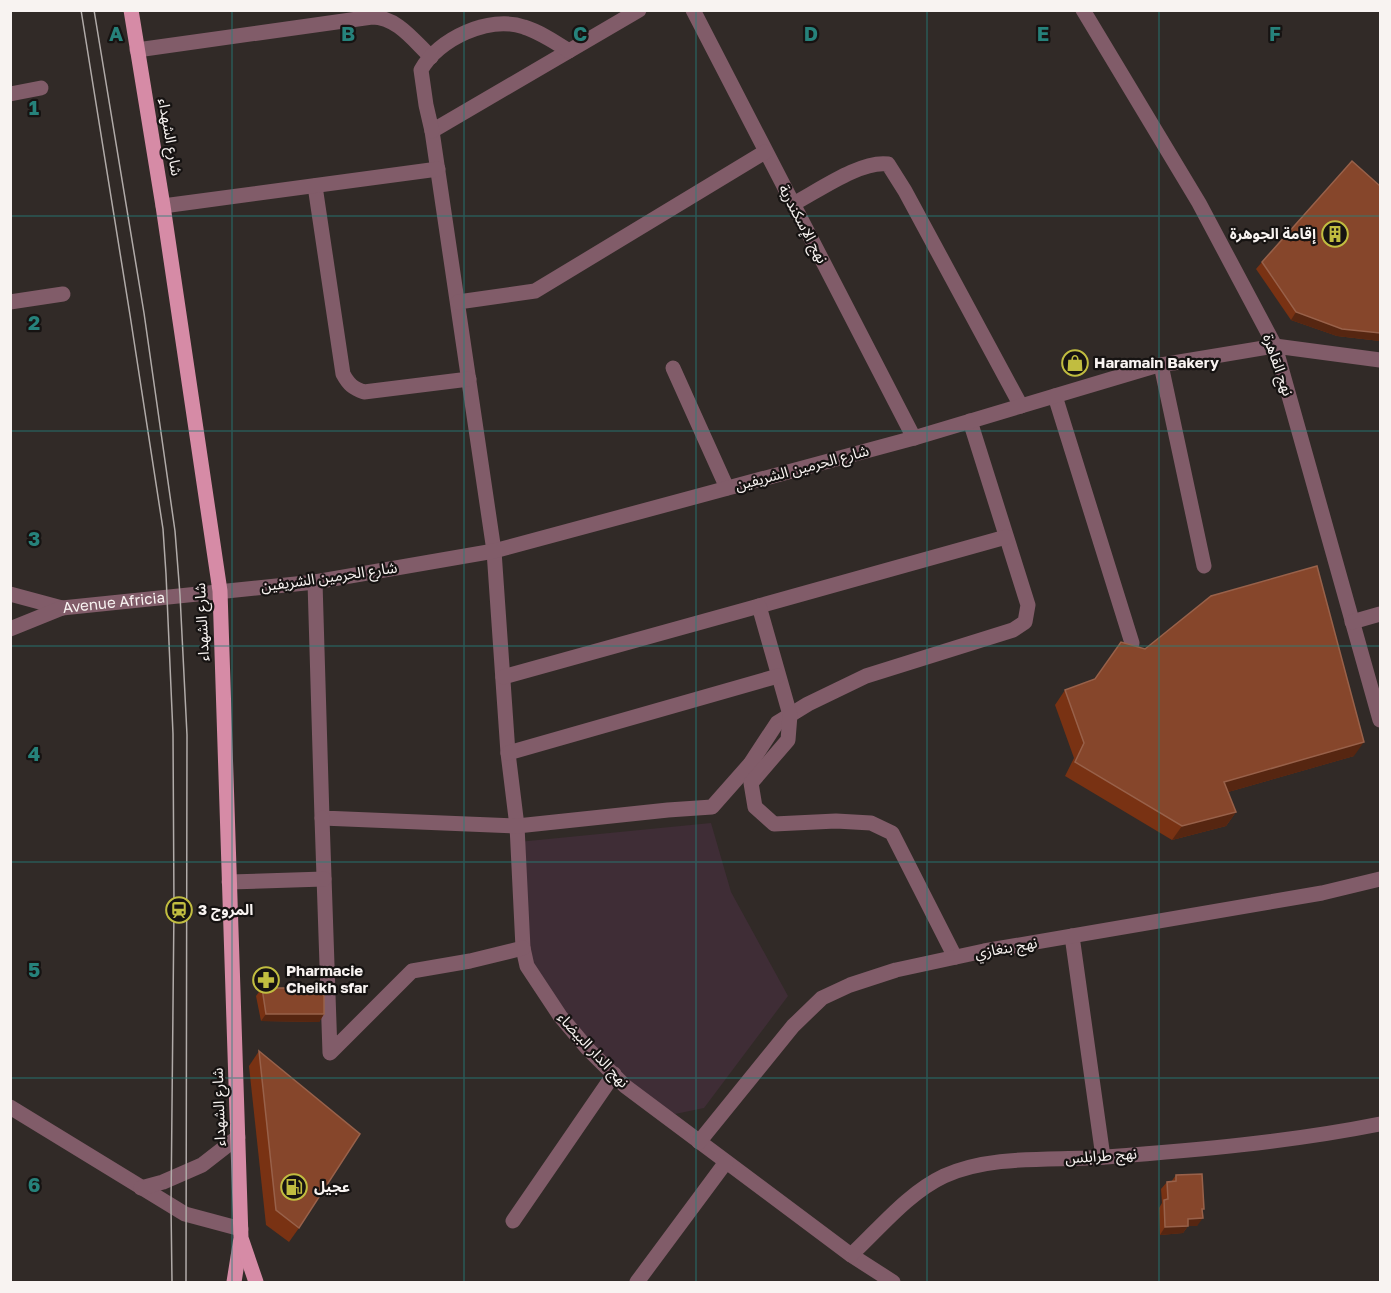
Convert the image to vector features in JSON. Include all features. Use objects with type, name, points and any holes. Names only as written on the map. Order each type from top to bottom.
[{"type":"main road","name":"شارع الشهداء","points":[[131,10],[163,206],[220,591],[241,1233],[234,1281]]},
{"type":"main road","name":"شارع الشهداء","points":[[241,1233],[257,1281]]},
{"type":"street","points":[[432,131],[639,10]]},
{"type":"street","name":"نهج الإسكندرية","points":[[693,10],[914,438]]},
{"type":"street","name":"نهج القاهرة","points":[[1083,10],[1199,203],[1275,346],[1380,720]]},
{"type":"street","points":[[136,50],[383,17],[392,20],[431,57],[459,35],[487,26],[508,24],[523,26],[569,51]]},
{"type":"street","name":"نهج الدار البيضاء","points":[[431,57],[422,70],[422,79],[438,169],[494,551],[508,753],[517,826],[523,948],[527,966],[560,1016],[587,1048],[625,1086],[851,1255],[869,1276],[893,1282]]},
{"type":"street","points":[[10,94],[41,88]]},
{"type":"street","points":[[458,302],[535,291],[765,152]]},
{"type":"street","points":[[793,204],[864,166],[878,163],[888,164],[905,190],[1021,406]]},
{"type":"street","points":[[163,206],[438,169]]},
{"type":"street","points":[[315,186],[343,374],[347,382],[353,388],[364,392],[469,379]]},
{"type":"street","points":[[10,302],[63,294]]},
{"type":"street","name":"شارع الحرمين الشريفين","points":[[220,591],[315,582],[494,551],[914,438],[1161,365],[1275,346],[1380,360]]},
{"type":"street","points":[[1161,365],[1204,566]]},
{"type":"street","points":[[673,368],[727,488]]},
{"type":"street","points":[[1055,396],[1132,643]]},
{"type":"street","points":[[322,818],[517,826],[712,807],[750,764],[777,723],[790,715],[866,676],[1013,630],[1025,622],[1028,605],[970,421]]},
{"type":"street","points":[[503,677],[1006,537]]},
{"type":"street","points":[[315,582],[330,1053],[412,971],[470,961],[523,948]]},
{"type":"street","name":"Avenue Africia","points":[[10,594],[62,608],[220,591]]},
{"type":"street","points":[[759,606],[790,715],[788,740],[751,783],[755,807],[774,824],[836,821],[871,823],[892,833],[955,957]]},
{"type":"street","points":[[10,629],[62,608]]},
{"type":"street","points":[[1352,621],[1380,614]]},
{"type":"street","points":[[508,753],[778,676]]},
{"type":"street","points":[[229,882],[324,879]]},
{"type":"street","name":"نهج بنغازي","points":[[699,1142],[793,1026],[822,998],[849,985],[896,970],[955,957],[1322,892],[1380,879]]},
{"type":"street","points":[[1072,936],[1103,1157]]},
{"type":"street","points":[[513,1221],[614,1074]]},
{"type":"street","points":[[10,1107],[185,1214],[241,1233]]},
{"type":"street","name":"نهج طرابلس","points":[[851,1255],[925,1186],[946,1175],[988,1163],[1213,1148],[1380,1124]]},
{"type":"street","points":[[141,1188],[163,1182],[202,1166],[238,1137]]},
{"type":"street","points":[[637,1282],[726,1162]]},
{"type":"street","points":[[234,1281],[257,1281]]},
{"type":"shaded area","points":[[711,823],[731,892],[788,996],[704,1108],[675,1114],[648,1097],[578,1034],[527,954],[518,842]]},
{"type":"building","name":"إقامة الجوهرة","points":[[1352,161],[1380,186],[1380,333],[1342,329],[1296,312],[1262,262]]},
{"type":"building","points":[[1317,566],[1364,742],[1224,782],[1236,812],[1182,826],[1075,762],[1084,743],[1065,690],[1095,679],[1121,642],[1145,649],[1211,596]]},
{"type":"building","points":[[262,988],[324,988],[324,1014],[266,1014]]},
{"type":"building","name":"عجيل","points":[[259,1051],[360,1134],[299,1228],[276,1210]]},
{"type":"building","points":[[1202,1174],[1203,1218],[1188,1219],[1188,1226],[1165,1227],[1164,1200],[1168,1199],[1167,1182],[1176,1181],[1176,1175]]},
{"type":"tram line","points":[[81,10],[163,529],[173,734],[172,1282]]},
{"type":"tram line","points":[[94,10],[144,313],[175,531],[180,595],[187,735],[186,1282]]},
{"type":"place","name":"إقامة الجوهرة","points":[[1335,234]]},
{"type":"place","name":"Haramain Bakery","points":[[1075,363]]},
{"type":"place","name":"المروج 3","points":[[179,910]]},
{"type":"place","name":"Pharmacie Cheikh sfar","points":[[266,980]]},
{"type":"place","name":"عجيل","points":[[294,1187]]}]
